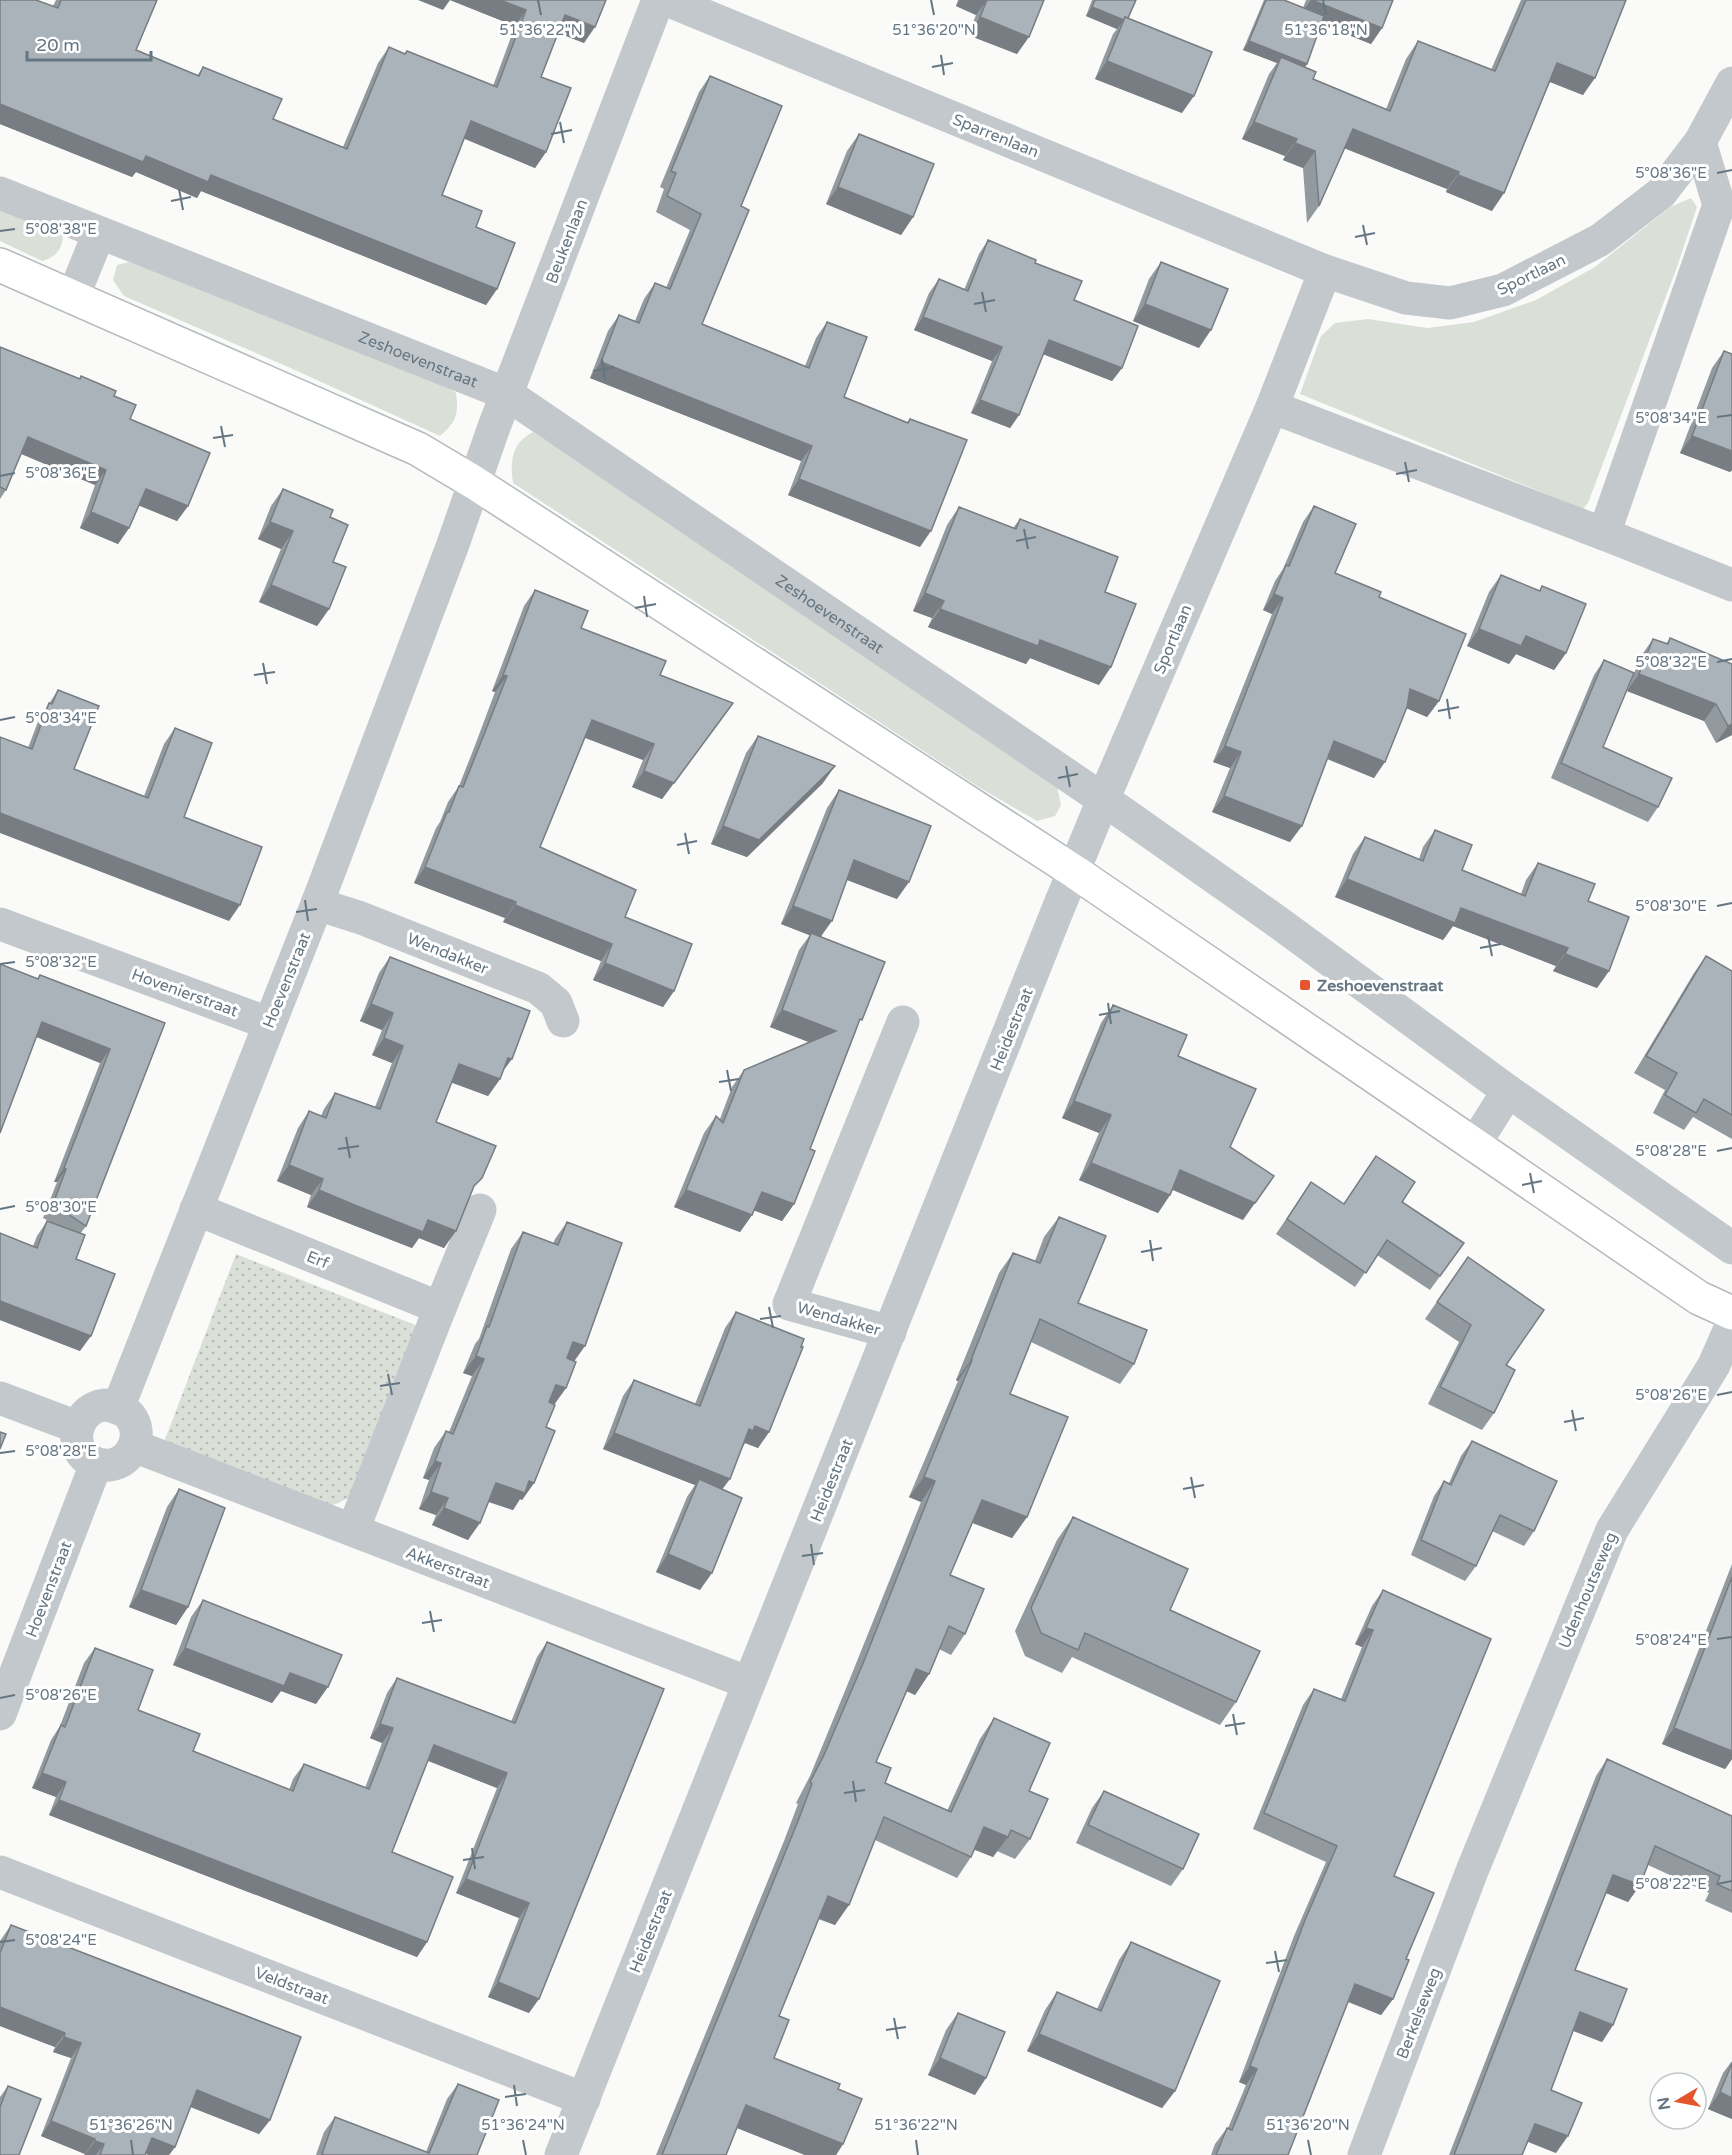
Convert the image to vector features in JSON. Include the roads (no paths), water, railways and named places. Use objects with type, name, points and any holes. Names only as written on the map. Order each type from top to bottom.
[{"type":"street","name":"Beukenlaan","points":[[475,483],[658,0]]},
{"type":"street","name":"Sparrenlaan","points":[[667,0],[1325,271]]},
{"type":"street","name":"Sportlaan","points":[[1075,872],[1103,800],[1272,407],[1325,271],[1406,298],[1450,303],[1503,291],[1600,240],[1661,193],[1700,142],[1730,92]]},
{"type":"street","points":[[1604,534],[1719,205],[1700,142]]},
{"type":"street","name":"Zeshoevenstraat","points":[[0,193],[507,394],[1103,800],[1275,920],[1508,1091],[1732,1248]]},
{"type":"street","points":[[73,297],[99,233]]},
{"type":"street","points":[[0,265],[418,449],[475,483],[1075,872],[1699,1298],[1732,1313]]},
{"type":"street","points":[[1272,407],[1732,585]]},
{"type":"street","name":"Hoevenstraat","points":[[118,1407],[317,904],[475,483]]},
{"type":"street","name":"Heidestraat","points":[[561,2155],[1058,909],[1075,872]]},
{"type":"street","name":"Wendakker","points":[[317,904],[361,918],[538,988],[556,1003],[563,1021]]},
{"type":"street","name":"Hovenierstraat","points":[[0,924],[268,1023]]},
{"type":"street","name":"Wendakker","points":[[890,1332],[789,1304],[903,1022]]},
{"type":"street","points":[[1474,1144],[1508,1091]]},
{"type":"street","name":"Erf","points":[[196,1209],[440,1308]]},
{"type":"street","points":[[353,1530],[480,1210]]},
{"type":"street","name":"Udenhoutseweg","points":[[1472,1871],[1612,1530],[1714,1365],[1732,1324]]},
{"type":"street","points":[[0,1398],[77,1427]]},
{"type":"street","points":[[105,1405],[118,1407],[129,1414],[135,1426],[136,1438],[132,1451],[123,1461],[110,1466],[96,1464],[84,1456],[77,1443],[77,1427],[82,1417],[92,1408],[105,1405]]},
{"type":"street","name":"Akkerstraat","points":[[147,1451],[749,1683]]},
{"type":"street","name":"Hoevenstraat","points":[[0,1714],[96,1464]]},
{"type":"street","name":"Berkelseweg","points":[[1364,2155],[1472,1871]]},
{"type":"street","name":"Veldstraat","points":[[0,1872],[584,2099]]},
{"type":"place","name":"Zeshoevenstraat","points":[[1305,985]]}]
